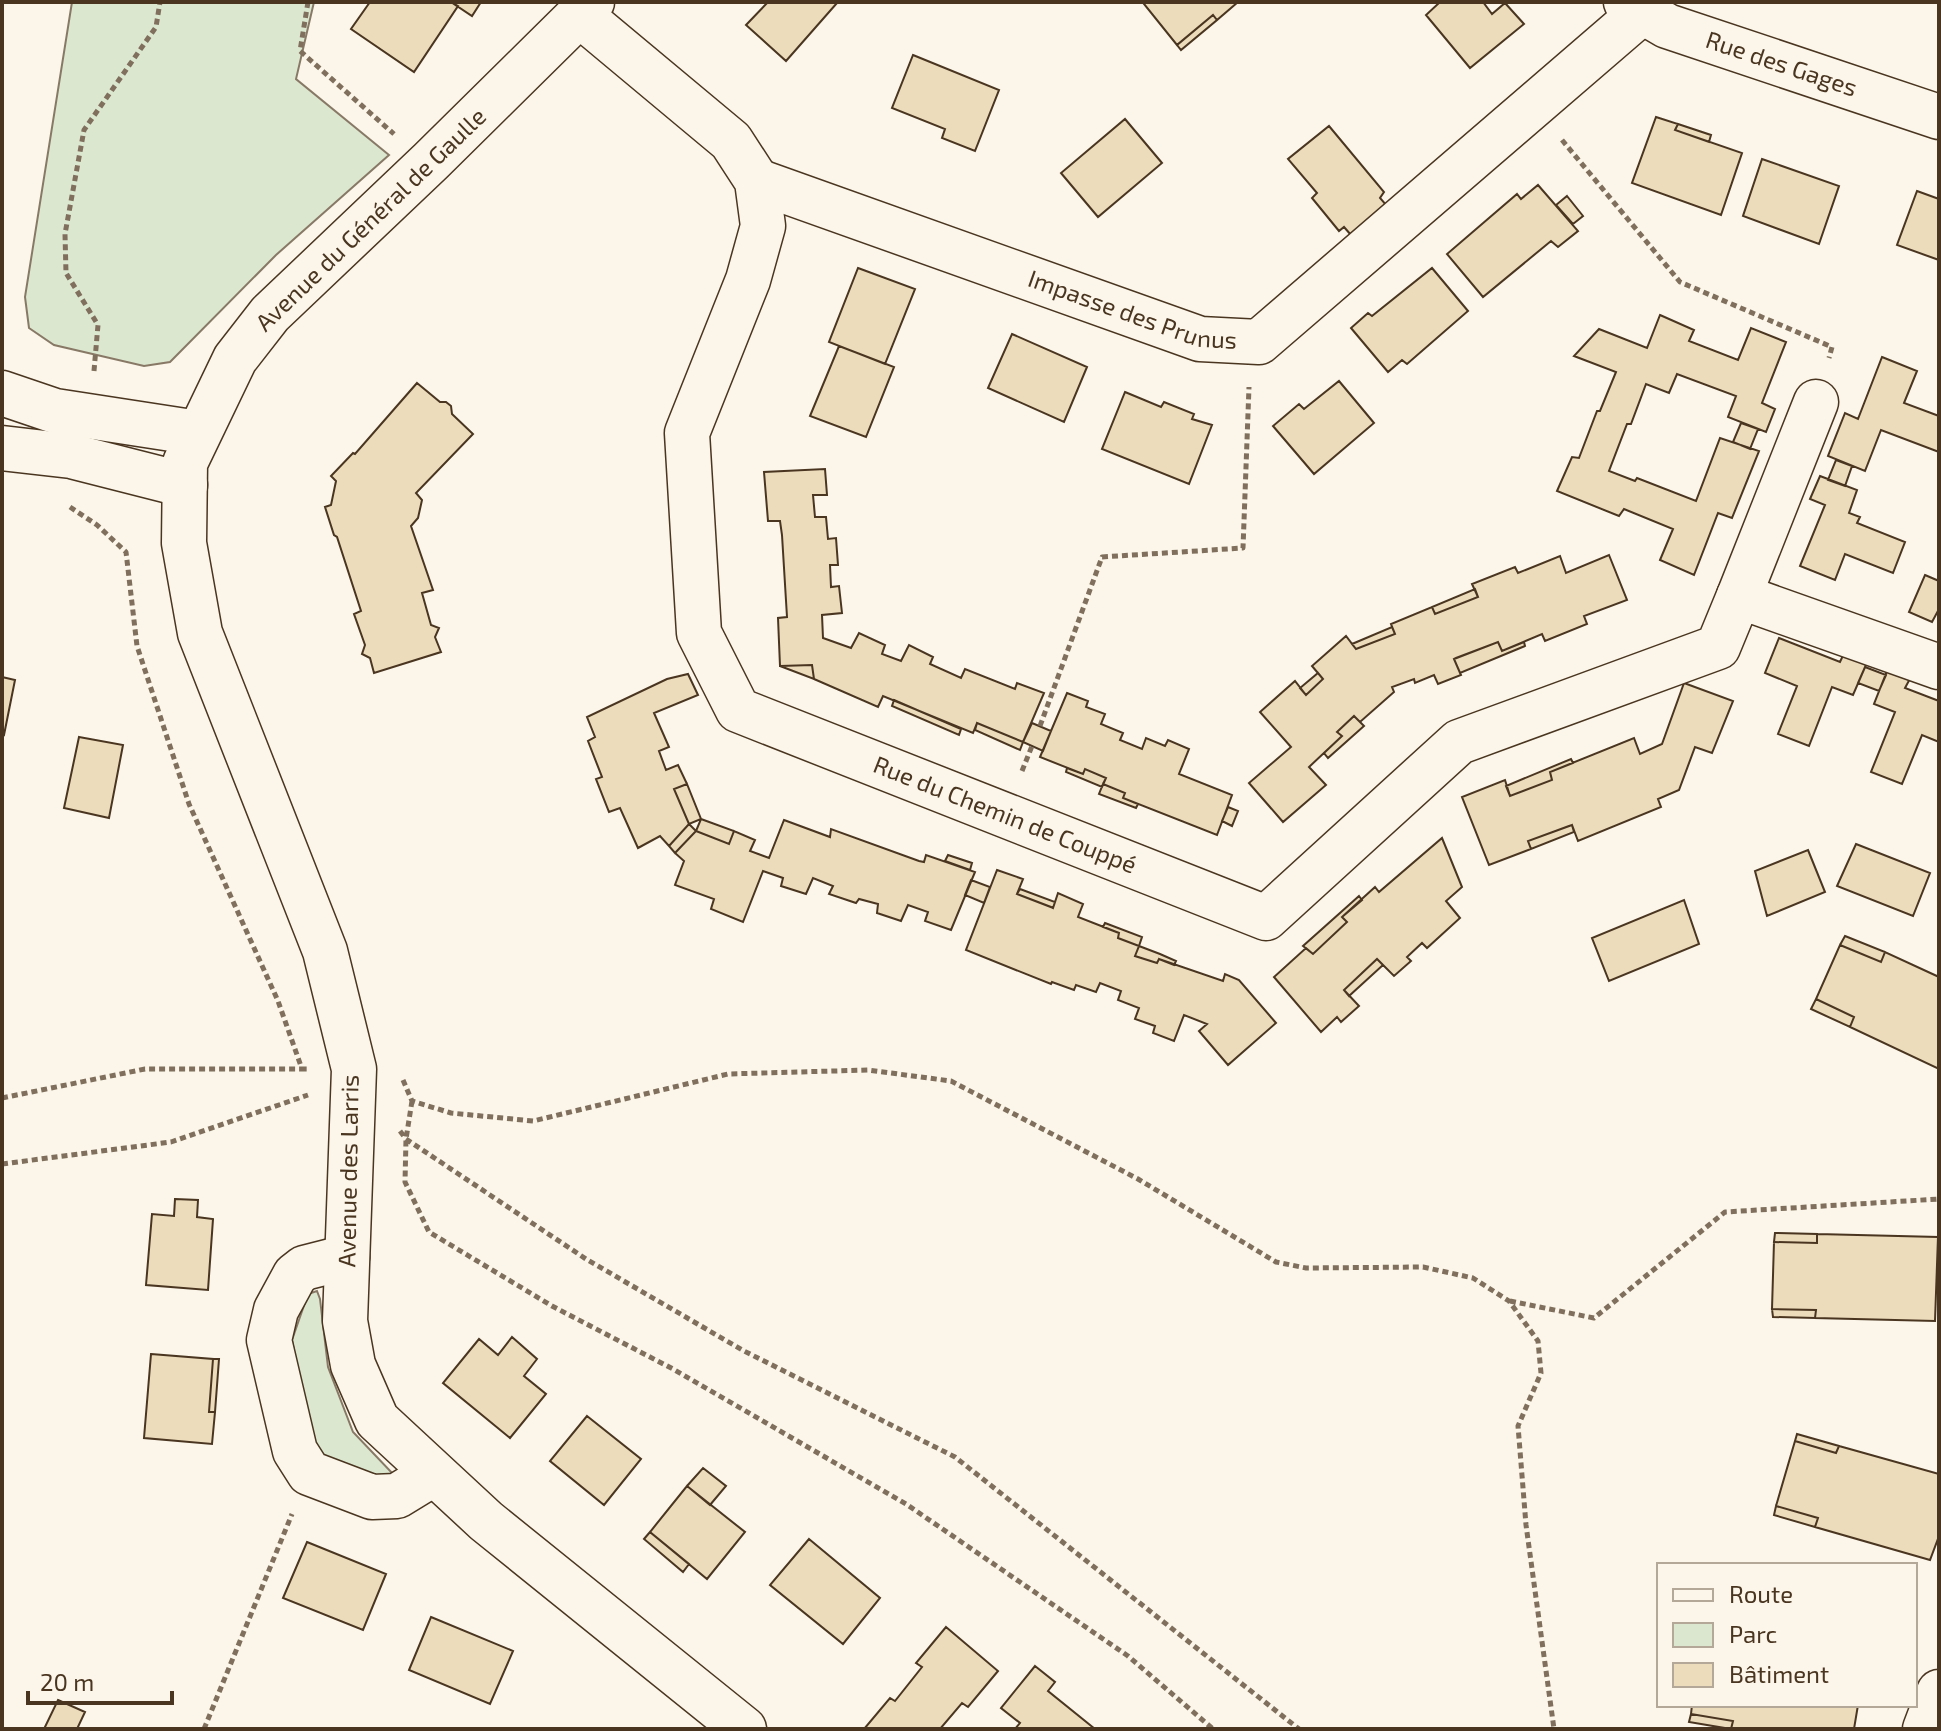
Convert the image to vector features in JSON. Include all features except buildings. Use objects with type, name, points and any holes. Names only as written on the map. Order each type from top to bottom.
[{"type":"street","name":"Impasse des Prunus","points":[[757,181],[1200,339],[1259,342],[1533,106],[1634,7]]},
{"type":"street","name":"Rue des Gages","points":[[1634,7],[1667,26],[1939,117]]},
{"type":"street","name":"Avenue du Général de Gaulle","points":[[189,460],[235,359],[270,314],[586,8]]},
{"type":"street","name":"Rue du Chemin de Couppé","points":[[586,8],[731,141],[757,181],[763,226],[748,280],[687,433],[699,633],[738,710],[1266,918],[1459,742],[1718,647],[1739,596]]},
{"type":"street","points":[[2,393],[55,411],[76,436]]},
{"type":"street","points":[[1816,402],[1739,596],[1939,667]]},
{"type":"street","points":[[2,448],[76,436],[189,460]]},
{"type":"street","name":"Avenue des Larris","points":[[189,460],[184,543],[200,633],[325,951],[354,1069],[345,1321],[353,1365],[377,1420],[486,1521],[744,1729]]},
{"type":"street","points":[[347,1257],[304,1268],[295,1275],[276,1310],[269,1340],[295,1451],[309,1473],[372,1497],[397,1496],[433,1474]]},
{"type":"street","points":[[1925,1729],[1939,1692]]},
{"type":"path","points":[[160,2],[156,27],[84,130],[65,234],[66,273],[98,325],[97,356],[76,436],[65,504],[97,525],[126,552],[137,646],[189,804],[278,1001],[302,1069]]},
{"type":"path","points":[[308,2],[300,51],[399,139],[431,161]]},
{"type":"path","points":[[1533,106],[1680,282],[1832,347],[1816,402]]},
{"type":"path","points":[[1040,726],[1102,557],[1243,548],[1251,342]]},
{"type":"path","points":[[2,1098],[145,1069],[399,1071],[412,1101],[406,1139],[405,1182],[429,1232],[552,1306],[673,1369],[906,1504],[1128,1656],[1213,1729]]},
{"type":"path","points":[[2,1164],[171,1142],[306,1096],[354,1069]]},
{"type":"path","points":[[412,1101],[451,1113],[533,1121],[728,1074],[868,1070],[951,1081],[1138,1179],[1276,1262],[1306,1268],[1423,1267],[1473,1278],[1509,1301],[1594,1318],[1725,1212],[1939,1199]]},
{"type":"path","points":[[397,1128],[406,1139],[586,1259],[744,1351],[955,1457],[1299,1729]]},
{"type":"path","points":[[1509,1301],[1538,1341],[1541,1373],[1518,1426],[1526,1525],[1554,1729]]},
{"type":"path","points":[[204,1729],[309,1473]]},
{"type":"green space","points":[[72,2],[314,2],[296,79],[389,155],[276,255],[170,362],[144,366],[54,345],[29,328],[25,297]]},
{"type":"green space","points":[[317,1291],[328,1367],[353,1432],[394,1475],[396,1483],[335,1465],[311,1444],[292,1340],[308,1294]]}]
